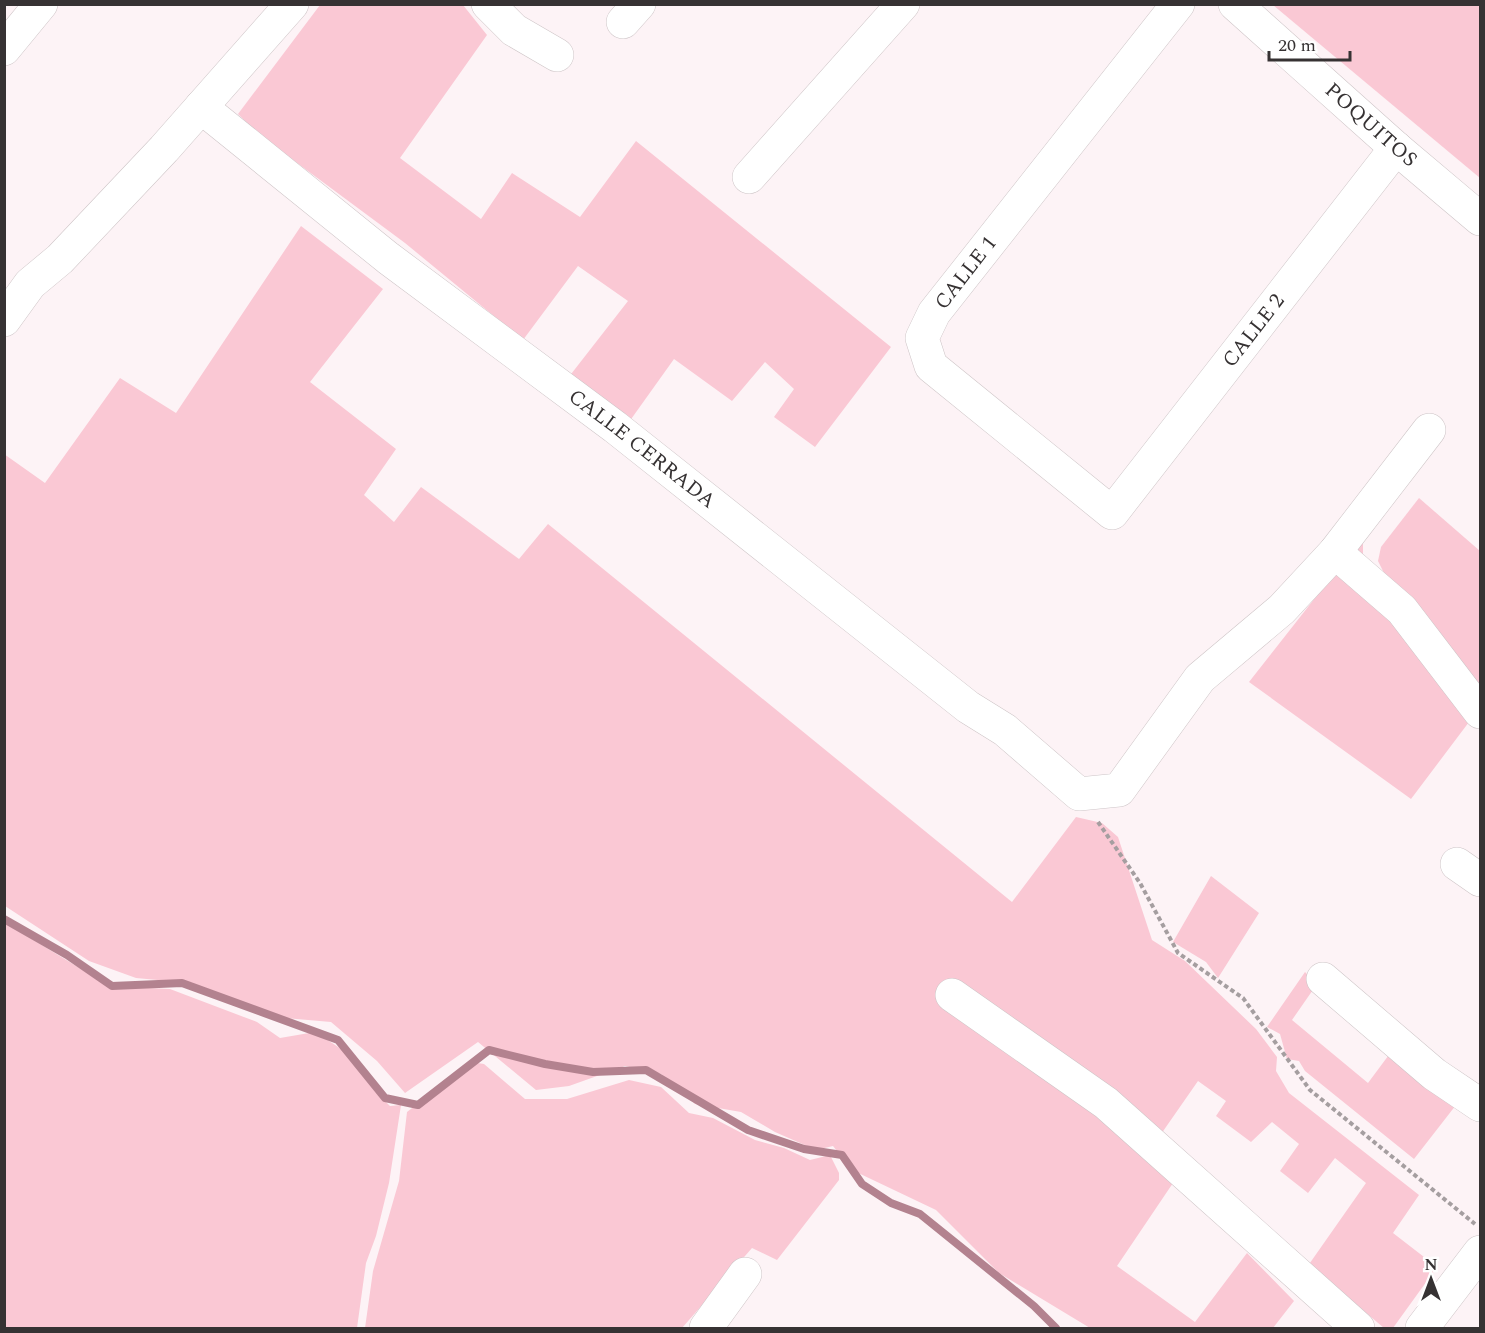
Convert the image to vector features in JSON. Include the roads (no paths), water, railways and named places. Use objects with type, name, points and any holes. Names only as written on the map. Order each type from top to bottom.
[{"type":"street","points":[[4,49],[41,4]]},
{"type":"street","points":[[4,320],[30,284],[60,259],[201,107],[292,4]]},
{"type":"street","points":[[488,4],[514,30],[556,56]]},
{"type":"street","points":[[749,177],[903,4]]},
{"type":"street","name":"CALLE 1","points":[[1112,513],[931,366],[922,338],[934,313],[1178,4]]},
{"type":"street","name":"POQUITOS","points":[[1235,4],[1396,148],[1480,219]]},
{"type":"street","name":"CALLE CERRADA","points":[[201,107],[388,258],[615,427],[968,707],[1005,730],[1079,794],[1119,790],[1200,678],[1282,609],[1335,552]]},
{"type":"street","name":"CALLE 2","points":[[1112,513],[1396,148]]},
{"type":"street","points":[[1429,430],[1335,552],[1402,610],[1480,712]]},
{"type":"street","points":[[1323,979],[1434,1074],[1480,1105]]},
{"type":"street","points":[[952,995],[1106,1103],[1358,1329]]},
{"type":"street","points":[[1422,1329],[1480,1252]]},
{"type":"street","points":[[706,1329],[745,1274]]},
{"type":"waterway","points":[[4,919],[67,955],[112,986],[182,983],[338,1040],[385,1098],[418,1105],[489,1050],[545,1064],[593,1072],[646,1070],[748,1130],[804,1149],[842,1155],[862,1184],[891,1203],[920,1214],[1034,1306],[1056,1328]]}]
